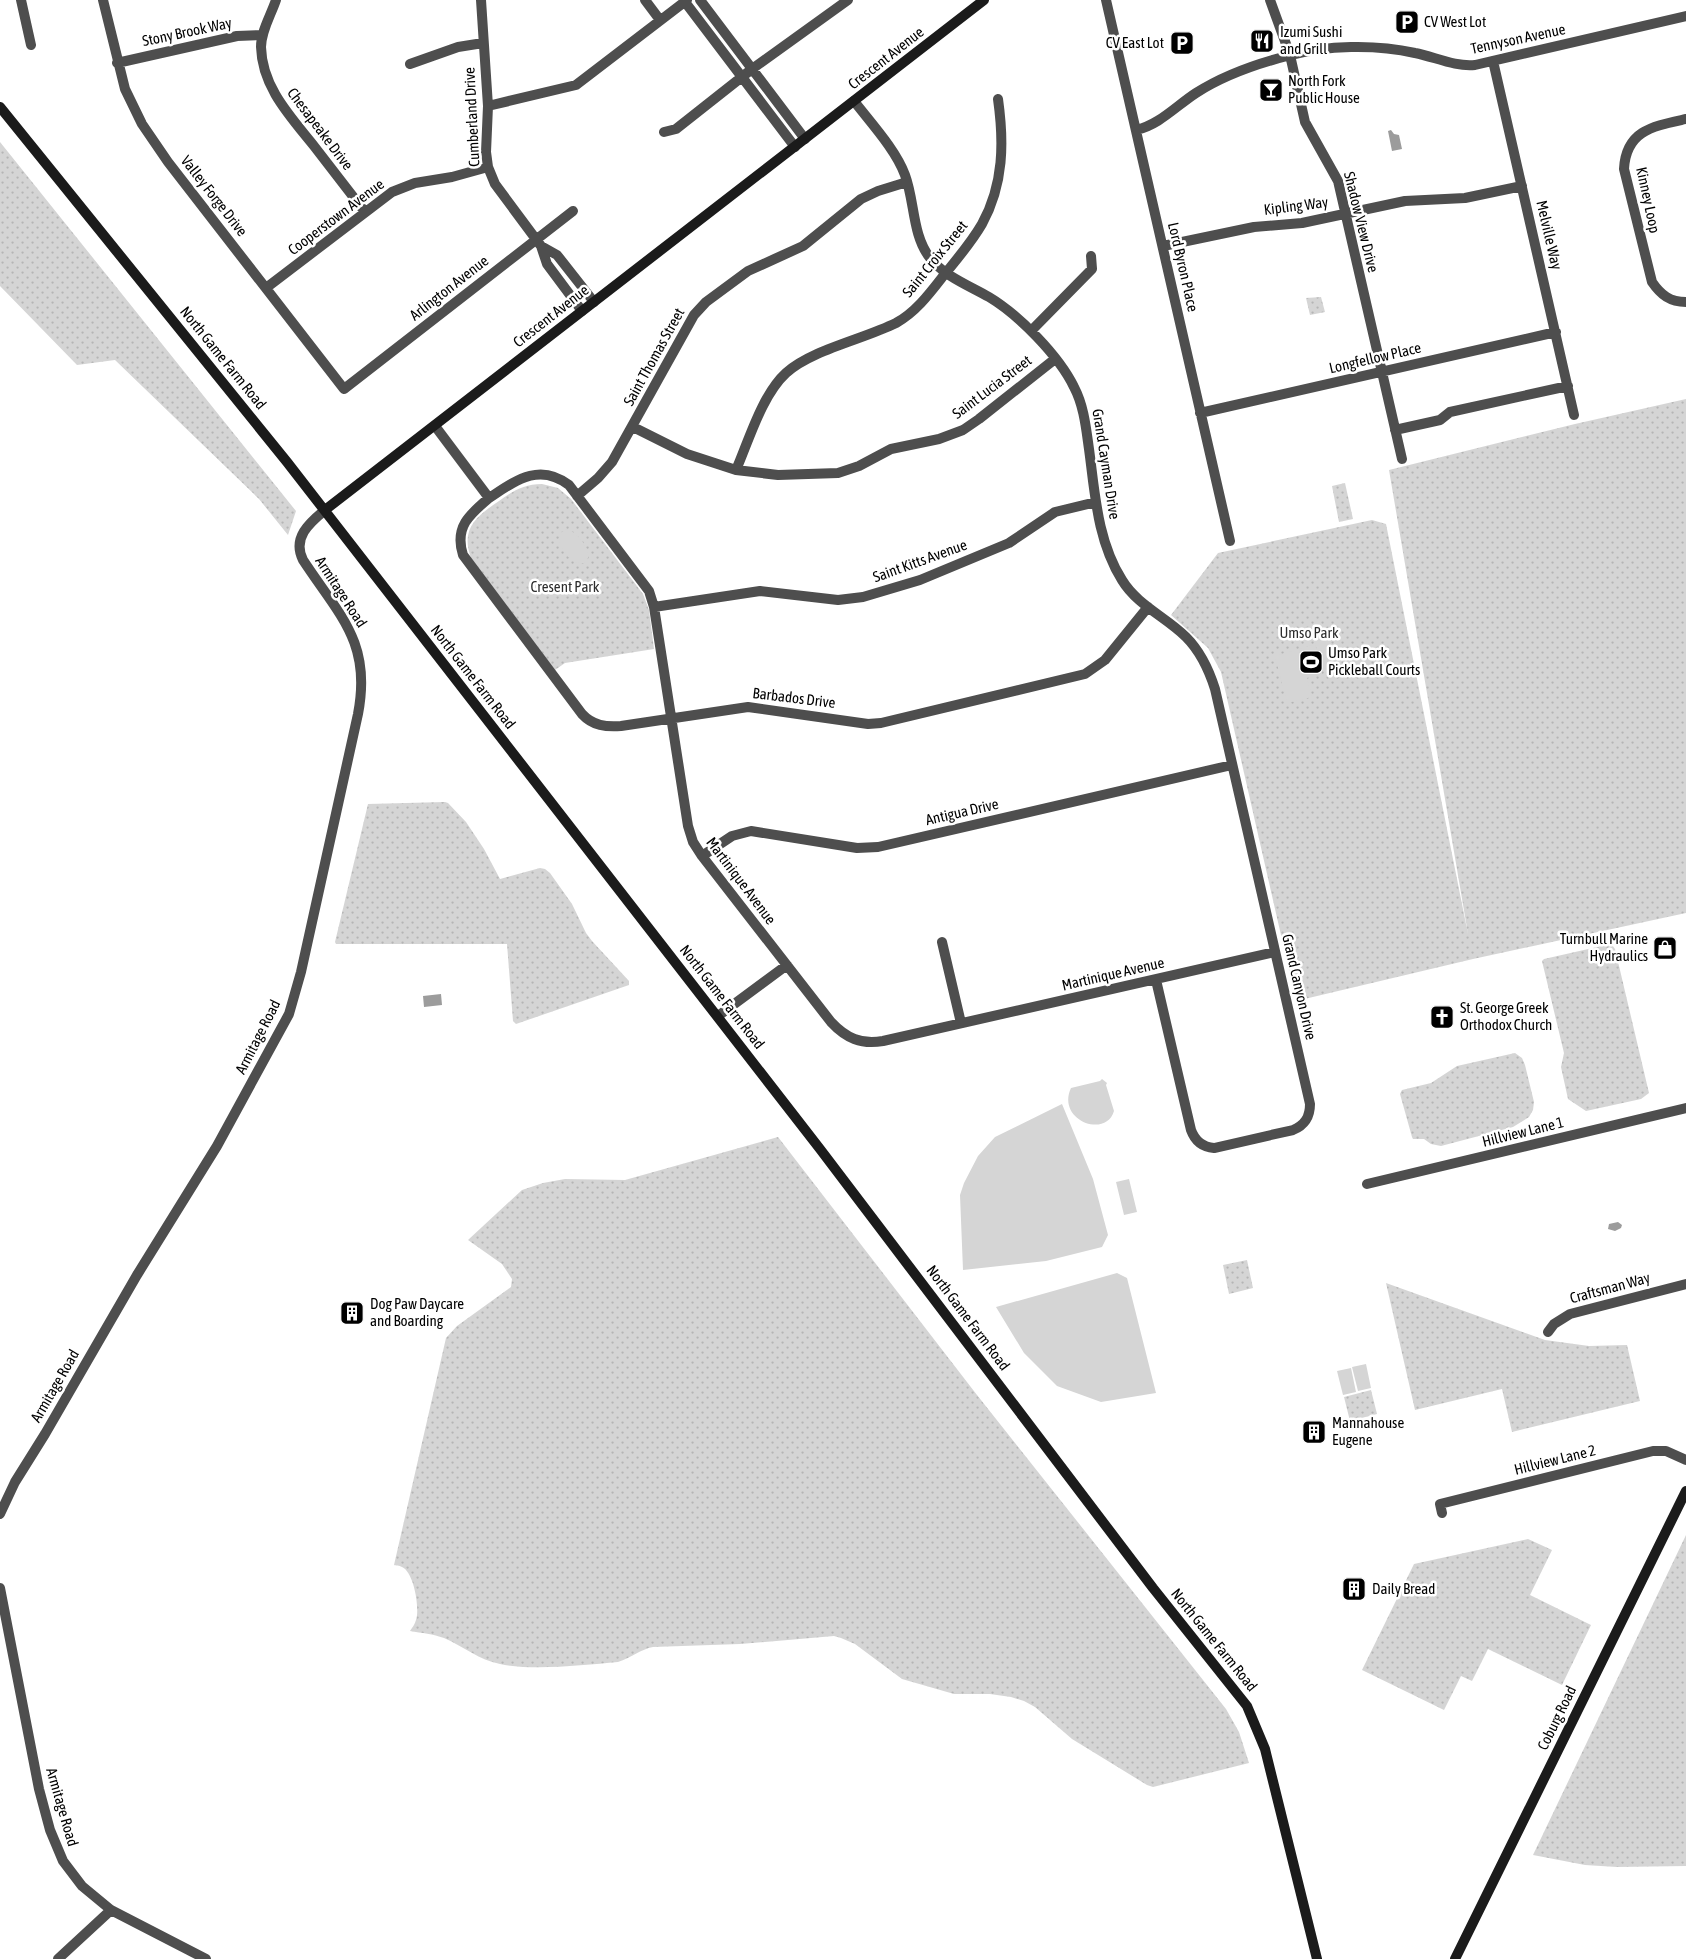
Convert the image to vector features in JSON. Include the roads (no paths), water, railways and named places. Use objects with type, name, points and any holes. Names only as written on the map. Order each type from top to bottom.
[{"type":"main road","name":"Crescent Avenue","points":[[325,510],[984,0]]},
{"type":"main road","name":"North Game Farm Road","points":[[0,107],[325,510],[718,1016],[1153,1588],[1247,1706],[1265,1749],[1317,1959]]},
{"type":"main road","name":"Coburg Road","points":[[1454,1959],[1686,1491]]},
{"type":"street","points":[[21,0],[31,45]]},
{"type":"street","name":"Valley Forge Drive","points":[[103,0],[117,63],[130,101],[152,140],[344,389]]},
{"type":"street","name":"Chesapeake Drive","points":[[276,0],[262,35],[262,56],[266,77],[285,109],[365,212]]},
{"type":"street","name":"Cumberland Drive","points":[[481,0],[488,106],[486,152],[488,168],[494,184],[539,243],[547,264],[582,311]]},
{"type":"street","points":[[645,0],[660,20]]},
{"type":"street","points":[[700,0],[805,139]]},
{"type":"street","points":[[664,132],[676,129],[742,77],[848,0]]},
{"type":"street","name":"Lord Byron Place","points":[[1106,0],[1230,541]]},
{"type":"street","name":"Shadow View Drive","points":[[1270,0],[1290,55],[1305,122],[1336,176],[1402,459]]},
{"type":"street","points":[[488,106],[576,85],[686,1],[795,147]]},
{"type":"street","name":"Tennyson Avenue","points":[[1136,130],[1152,126],[1195,94],[1217,81],[1243,70],[1290,55],[1321,50],[1369,48],[1413,52],[1474,66],[1686,16]]},
{"type":"street","name":"Stony Brook Way","points":[[117,63],[237,36],[262,35]]},
{"type":"street","points":[[410,64],[458,47],[483,43]]},
{"type":"street","name":"Melville Way","points":[[1493,61],[1574,415]]},
{"type":"street","name":"Saint Croix Street","points":[[736,470],[765,402],[775,385],[786,372],[807,359],[897,322],[917,307],[971,240],[983,222],[996,188],[1003,148],[998,99]]},
{"type":"street","name":"Grand Cayman Drive","points":[[854,101],[895,156],[908,182],[916,226],[924,248],[932,260],[946,272],[991,299],[1019,320],[1055,359],[1074,386],[1081,405],[1096,502],[1105,544],[1122,580],[1133,594],[1148,607]]},
{"type":"street","name":"Kinney Loop","points":[[1686,119],[1656,126],[1641,133],[1632,143],[1624,169],[1652,282],[1664,296],[1676,301],[1686,302]]},
{"type":"street","name":"Cooperstown Avenue","points":[[266,288],[392,192],[406,185],[488,168]]},
{"type":"street","name":"Saint Thomas Street","points":[[577,496],[608,467],[633,427],[694,315],[701,306],[748,271],[803,246],[861,199],[878,191],[908,182]]},
{"type":"street","name":"Kipling Way","points":[[1163,246],[1254,226],[1302,223],[1405,202],[1465,198],[1522,186]]},
{"type":"street","name":"Arlington Avenue","points":[[344,389],[539,243],[573,211]]},
{"type":"street","name":"Cumberland Drive","points":[[539,243],[558,255],[594,302]]},
{"type":"street","points":[[1031,331],[1092,269],[1091,256]]},
{"type":"street","name":"Longfellow Place","points":[[1200,413],[1556,332]]},
{"type":"street","name":"Saint Lucia Street","points":[[633,427],[693,457],[736,470],[787,475],[838,473],[859,466],[890,449],[948,436],[963,430],[1055,359]]},
{"type":"street","points":[[1395,430],[1440,420],[1450,412],[1568,386]]},
{"type":"street","points":[[435,426],[489,498]]},
{"type":"street","name":"Martinique Avenue","points":[[489,498],[516,480],[538,474],[564,481],[649,591],[654,607],[688,826],[693,842],[831,1022],[842,1033],[855,1040],[876,1042],[1275,952]]},
{"type":"street","name":"Barbados Drive","points":[[489,498],[468,516],[458,536],[465,558],[586,718],[594,723],[614,726],[748,707],[875,723],[1074,678],[1092,670],[1105,660],[1148,607]]},
{"type":"street","name":"Saint Kitts Avenue","points":[[654,607],[760,591],[838,600],[863,598],[920,580],[1009,543],[1055,512],[1096,502]]},
{"type":"street","name":"Armitage Road","points":[[0,1514],[15,1482],[137,1275],[216,1146],[289,1014],[321,884],[362,689],[359,654],[348,626],[299,551],[300,541],[306,528],[325,510]]},
{"type":"street","name":"Grand Canyon Drive","points":[[1148,607],[1186,637],[1198,651],[1208,668],[1215,689],[1310,1104],[1309,1114],[1304,1124],[1293,1130],[1214,1148],[1197,1142],[1191,1130],[1156,980]]},
{"type":"street","name":"Antigua Drive","points":[[702,856],[732,836],[751,831],[857,848],[878,847],[1232,765]]},
{"type":"street","points":[[942,942],[961,1023]]},
{"type":"street","points":[[718,1016],[787,965]]},
{"type":"street","name":"Hillview Lane 1","points":[[1367,1184],[1686,1108]]},
{"type":"street","name":"Craftsman Way","points":[[1548,1332],[1560,1319],[1570,1314],[1686,1284]]},
{"type":"street","name":"Hillview Lane 2","points":[[1442,1513],[1440,1504],[1653,1451],[1666,1451],[1686,1460]]},
{"type":"street","name":"Armitage Road","points":[[0,1588],[39,1789],[57,1848],[71,1872],[95,1898],[111,1910],[206,1959]]},
{"type":"street","points":[[58,1959],[111,1910]]},
{"type":"place","name":"CV West Lot","points":[[1407,22]]},
{"type":"place","name":"Izumi Sushi and Grill","points":[[1262,41]]},
{"type":"place","name":"CV East Lot","points":[[1182,43]]},
{"type":"place","name":"North Fork Public House","points":[[1271,90]]},
{"type":"place","name":"Umso Park Pickleball Courts","points":[[1311,662]]},
{"type":"place","name":"Turnbull Marine Hydraulics","points":[[1665,948]]},
{"type":"place","name":"St. George Greek Orthodox Church","points":[[1442,1017]]},
{"type":"place","name":"Dog Paw Daycare and Boarding","points":[[352,1313]]},
{"type":"place","name":"Mannahouse Eugene","points":[[1314,1432]]},
{"type":"place","name":"Daily Bread","points":[[1354,1589]]},
{"type":"park label","name":"Cresent Park","points":[[565,587]]},
{"type":"park label","name":"Umso Park","points":[[1309,633]]}]
